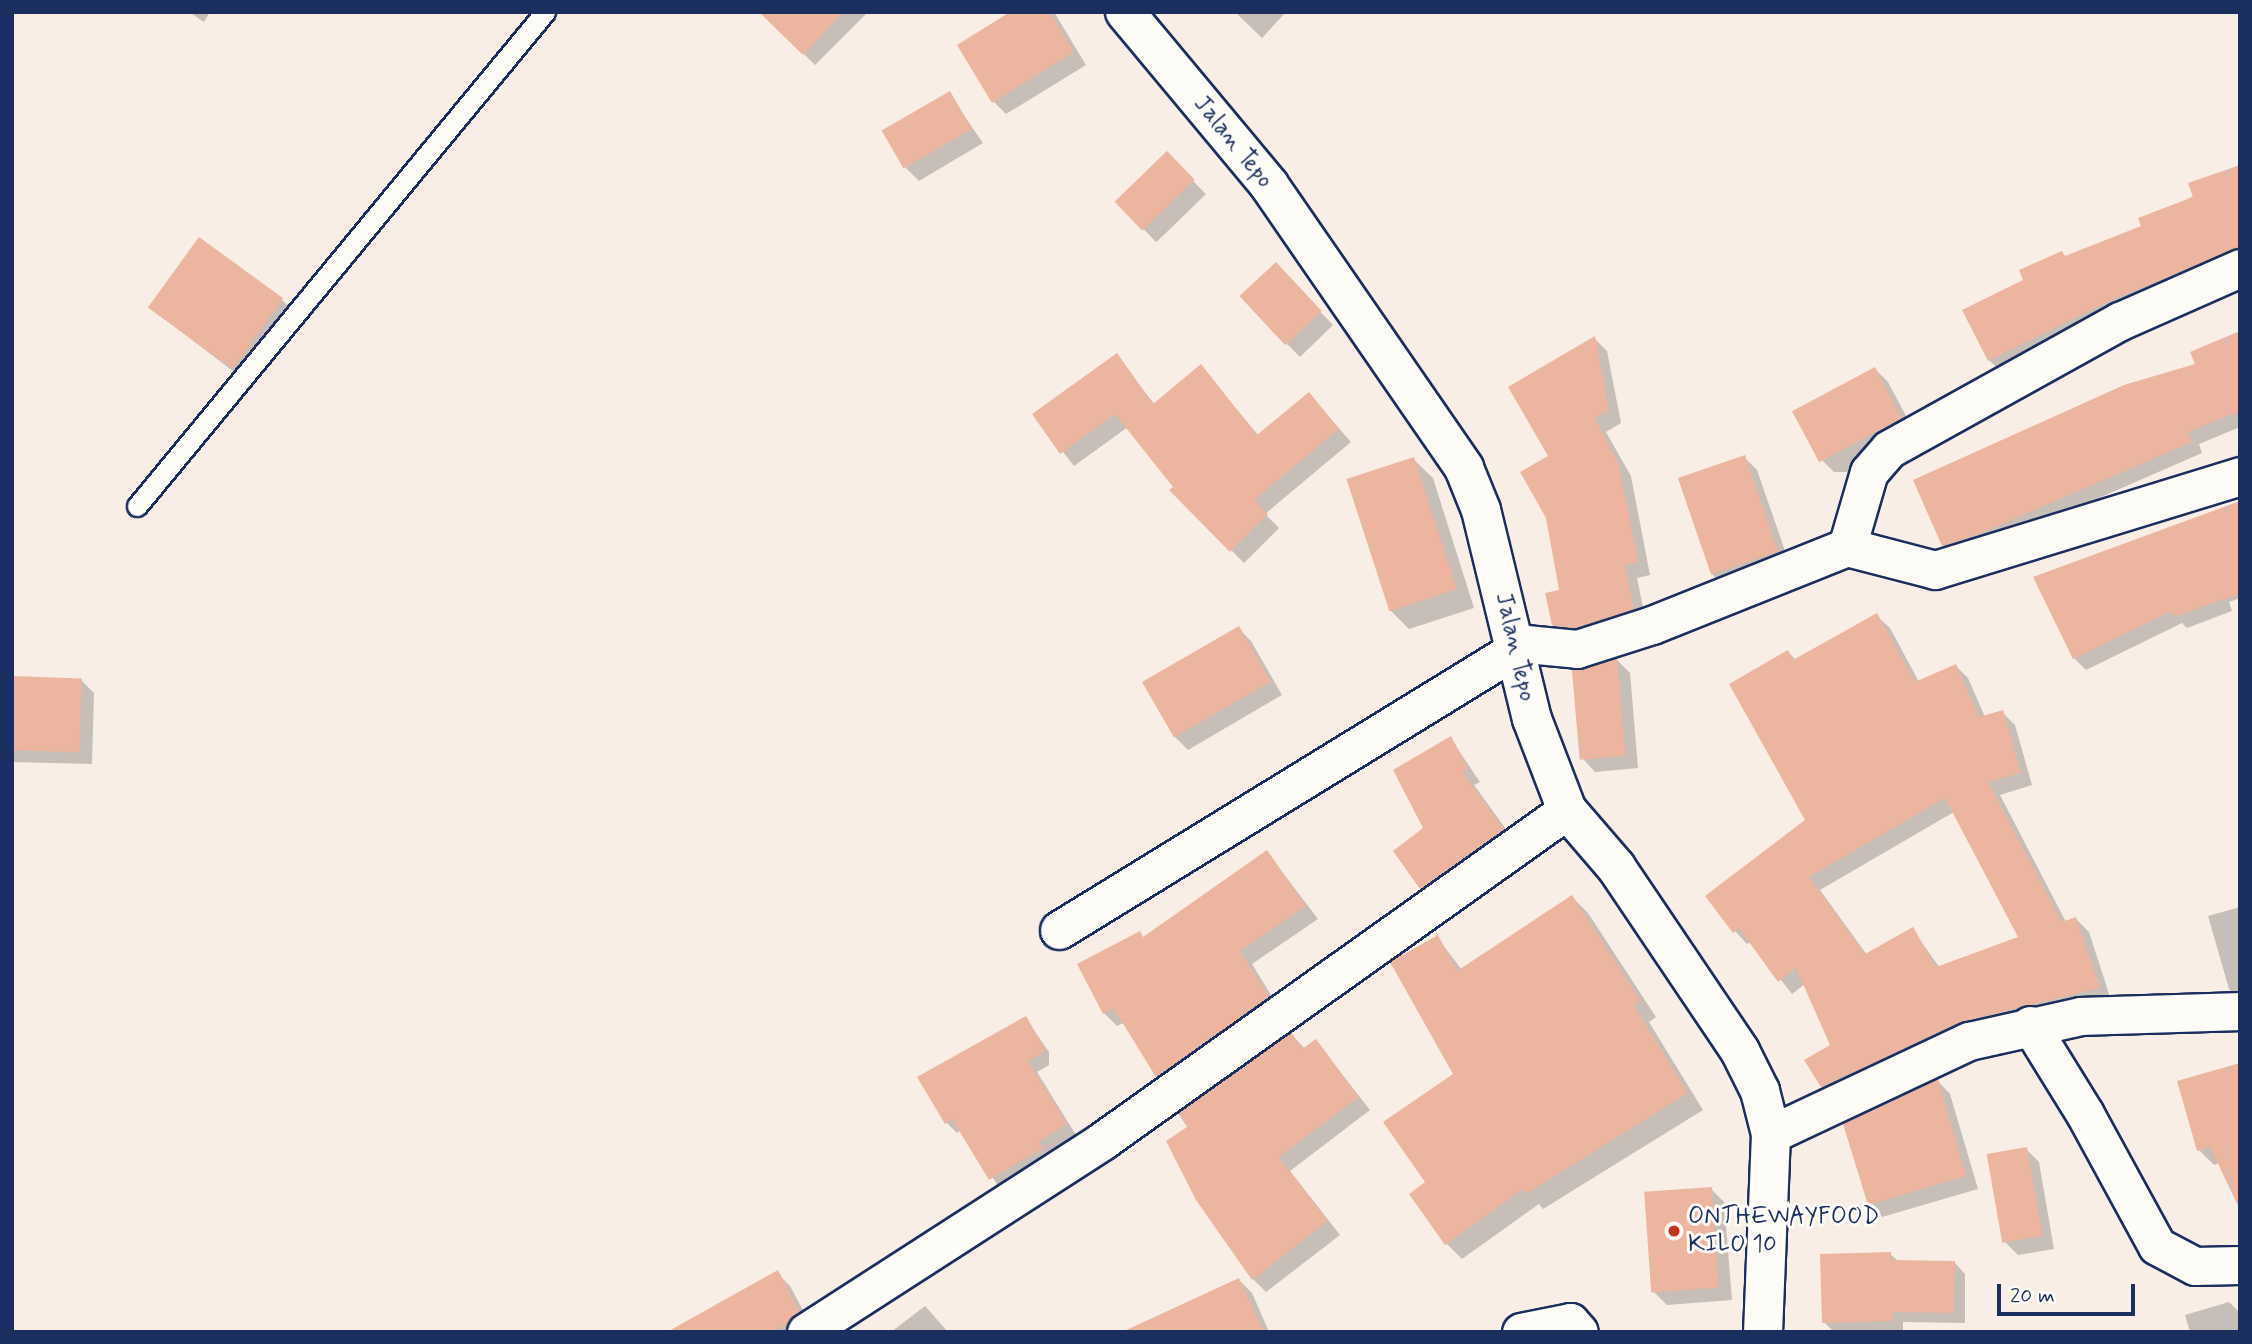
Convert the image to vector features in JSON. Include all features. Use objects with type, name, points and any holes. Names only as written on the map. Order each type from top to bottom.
[{"type":"street","name":"Jalan Tepo","points":[[1125,12],[1269,185],[1443,430],[1481,510],[1532,719],[1567,810],[1616,867],[1740,1051],[1760,1091],[1771,1134],[1763,1332]]},
{"type":"street","points":[[1847,547],[1870,472],[1889,449],[2120,321],[2240,268]]},
{"type":"street","points":[[1059,930],[1515,647],[1577,649],[1652,625],[1847,547],[1935,570],[2240,476]]},
{"type":"street","points":[[806,1332],[1102,1141],[1567,810]]},
{"type":"street","points":[[1771,1134],[1969,1041],[2030,1025],[2081,1016],[2240,1011]]},
{"type":"street","points":[[2030,1025],[2085,1114],[2157,1246],[2195,1266],[2240,1265]]},
{"type":"street","points":[[1521,1332],[1570,1322],[1579,1332]]},
{"type":"lane","points":[[138,506],[545,12]]},
{"type":"building","points":[[759,12],[844,12],[803,55]]},
{"type":"building","points":[[1010,12],[1050,12],[1074,52],[992,103],[957,45]]},
{"type":"building","points":[[950,91],[972,129],[904,169],[882,130]]},
{"type":"building","points":[[1167,151],[1195,180],[1142,230],[1114,202]]},
{"type":"building","points":[[2240,165],[2240,247],[2107,302],[1988,361],[1962,310],[2023,280],[2019,270],[2062,251],[2065,256],[2141,226],[2138,218],[2193,197],[2188,183]]},
{"type":"building","points":[[199,237],[283,298],[232,369],[148,307]]},
{"type":"building","points":[[1276,262],[1322,311],[1285,345],[1239,296]]},
{"type":"building","points":[[2240,331],[2240,411],[2188,432],[2192,442],[1979,534],[1942,546],[1913,480],[2124,385],[2195,364],[2190,352]]},
{"type":"building","points":[[1595,336],[1609,410],[1595,418],[1618,462],[1638,562],[1625,565],[1634,609],[1575,628],[1552,625],[1545,593],[1559,590],[1546,518],[1520,472],[1548,456],[1508,387]]},
{"type":"building","points":[[1117,353],[1153,404],[1201,364],[1257,435],[1309,392],[1339,429],[1254,500],[1268,514],[1230,552],[1169,490],[1173,487],[1115,414],[1060,454],[1032,414]]},
{"type":"building","points":[[1875,367],[1902,418],[1819,462],[1792,411]]},
{"type":"building","points":[[1745,455],[1778,551],[1711,575],[1678,478]]},
{"type":"building","points":[[1414,457],[1457,589],[1389,611],[1346,479]]},
{"type":"building","points":[[2240,501],[2240,593],[2174,617],[2172,611],[2073,659],[2033,577]]},
{"type":"building","points":[[1877,613],[1915,682],[1956,664],[1979,717],[2003,710],[2021,773],[1988,782],[2062,922],[2076,917],[2100,988],[1960,1022],[1821,1087],[1804,1060],[1830,1045],[1796,968],[1778,982],[1739,928],[1733,933],[1705,896],[1805,820],[1729,684],[1788,650],[1793,660]],"holes":[[[1945,798],[2018,937],[1936,967],[1913,927],[1865,954],[1809,877]]]},
{"type":"building","points":[[1239,626],[1271,681],[1174,737],[1142,682]]},
{"type":"building","points":[[1617,658],[1626,756],[1580,760],[1571,662]]},
{"type":"building","points":[[12,676],[82,678],[79,752],[12,750]]},
{"type":"building","points":[[1451,736],[1468,768],[1462,772],[1504,829],[1420,889],[1393,851],[1423,828],[1393,770]]},
{"type":"building","points":[[1267,850],[1306,906],[1240,951],[1269,996],[1156,1077],[1114,1009],[1103,1014],[1077,964],[1140,931],[1143,937]]},
{"type":"building","points":[[1572,895],[1641,1001],[1634,1005],[1688,1093],[1526,1194],[1523,1189],[1445,1245],[1409,1194],[1425,1182],[1383,1122],[1453,1074],[1390,962],[1438,935],[1457,971]]},
{"type":"building","points":[[1026,1016],[1046,1051],[1028,1061],[1067,1124],[1039,1142],[1043,1148],[989,1180],[952,1119],[945,1124],[917,1077]]},
{"type":"building","points":[[1291,1032],[1302,1049],[1316,1039],[1359,1097],[1279,1157],[1328,1221],[1252,1280],[1196,1200],[1166,1141],[1187,1127],[1178,1113]]},
{"type":"building","points":[[2240,1063],[2240,1210],[2210,1147],[2197,1151],[2177,1081]]},
{"type":"building","points":[[1938,1079],[1966,1176],[1868,1205],[1843,1124]]},
{"type":"building","points":[[2027,1147],[2043,1236],[2002,1243],[1987,1154]]},
{"type":"building","points":[[1712,1187],[1719,1288],[1651,1292],[1644,1192]]},
{"type":"building","points":[[1891,1252],[1891,1260],[1955,1261],[1954,1313],[1893,1312],[1893,1321],[1822,1323],[1820,1254]]},
{"type":"building","points":[[778,1270],[799,1311],[787,1324],[772,1332],[667,1332]]},
{"type":"building","points":[[1239,1278],[1264,1332],[1122,1332]]},
{"type":"place","name":"ONTHEWAYFOOD KILO 10","points":[[1674,1231]]}]
